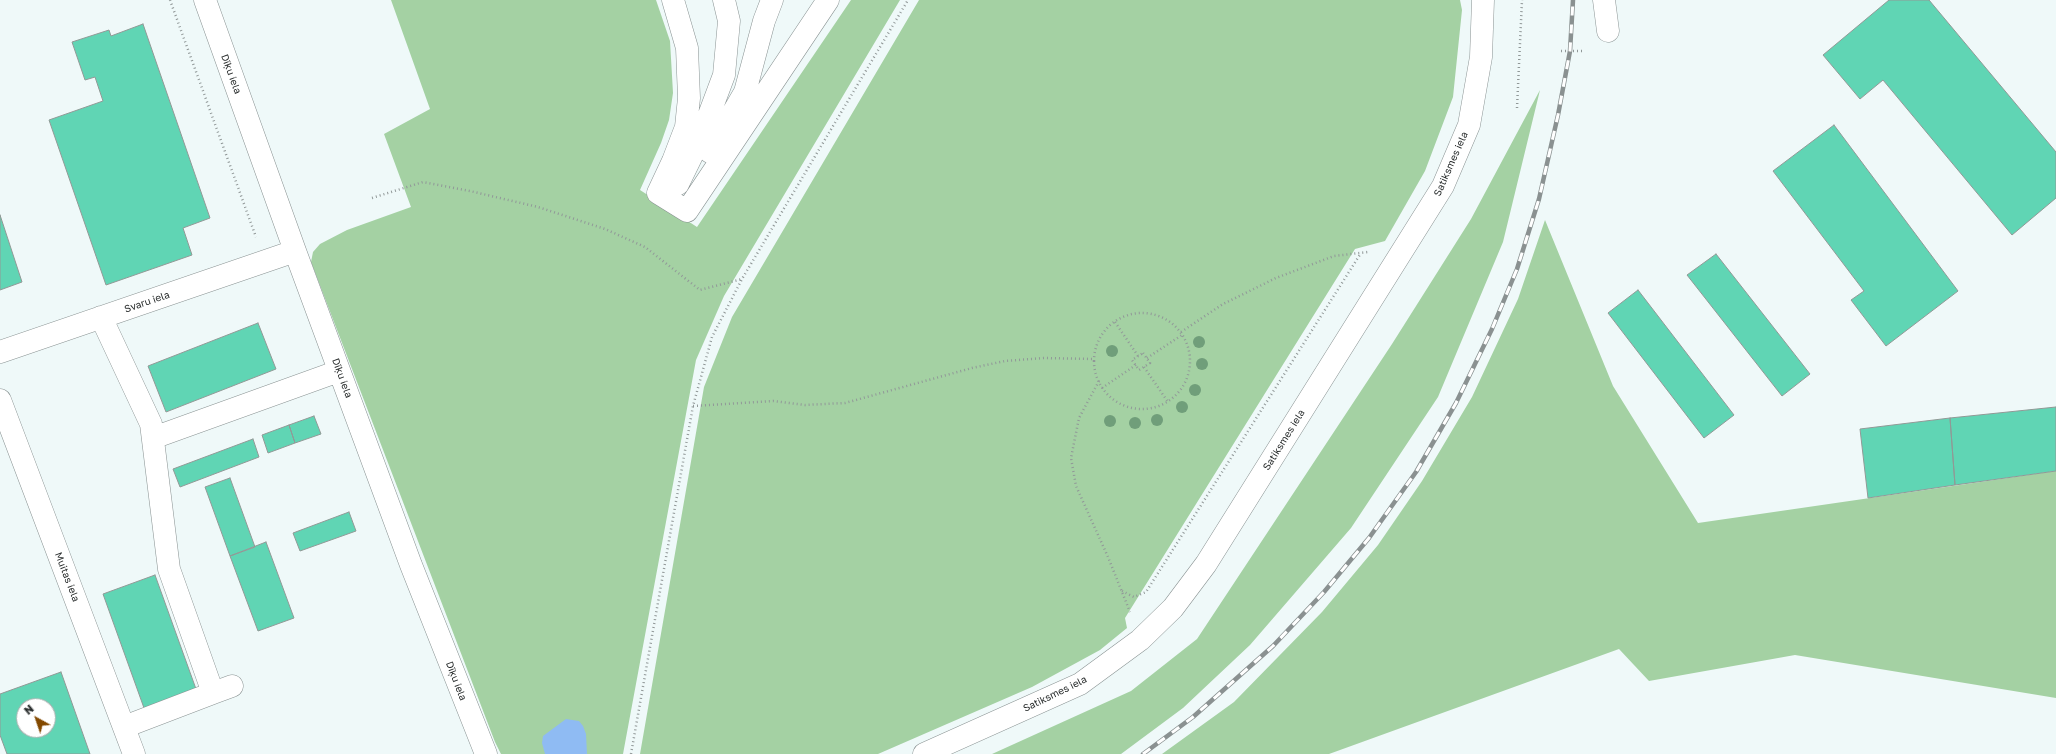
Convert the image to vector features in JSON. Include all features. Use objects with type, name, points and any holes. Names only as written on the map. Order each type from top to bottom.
[{"type":"street","name":"Dīķu iela","points":[[205,0],[294,251],[411,565],[486,754]]},
{"type":"street","points":[[673,0],[687,48],[689,98],[686,127],[673,161],[658,193],[687,210],[828,0]]},
{"type":"street","points":[[674,202],[700,140],[724,75],[729,21],[724,0]]},
{"type":"street","points":[[674,202],[745,92],[764,21],[772,0]]},
{"type":"street","name":"Satiksmes iela","points":[[924,754],[1080,684],[1140,640],[1173,608],[1201,571],[1444,186],[1469,125],[1481,57],[1483,0]]},
{"type":"street","points":[[1604,0],[1608,31]]},
{"type":"street","name":"Svaru iela","points":[[0,352],[294,251]]},
{"type":"street","points":[[101,318],[151,424],[169,570],[223,690],[124,727]]},
{"type":"street","points":[[153,438],[339,371]]},
{"type":"street","name":"Muitas iela","points":[[0,400],[134,754]]},
{"type":"path","points":[[170,0],[265,262]]},
{"type":"path","points":[[631,754],[693,406],[712,337],[742,279],[908,0]]},
{"type":"path","points":[[1517,108],[1522,0]]},
{"type":"path","points":[[1561,51],[1582,51]]},
{"type":"path","points":[[372,198],[423,182],[470,191],[538,207],[605,229],[645,247],[700,290],[742,279]]},
{"type":"path","points":[[1099,381],[1079,418],[1072,458],[1076,486],[1122,591],[1134,596],[1146,592],[1361,254],[1334,256],[1276,278],[1223,304],[1147,358]]},
{"type":"path","points":[[1138,313],[1154,314],[1169,321],[1182,333],[1188,346],[1190,362],[1187,377],[1180,391],[1168,402],[1155,408],[1139,409],[1124,406],[1111,399],[1102,388],[1094,371],[1094,359],[1099,340],[1108,326],[1115,322],[1122,317],[1138,313]]},
{"type":"path","points":[[1115,322],[1138,356]]},
{"type":"path","points":[[1143,353],[1150,363],[1139,370],[1132,360],[1138,356],[1143,353]]},
{"type":"path","points":[[693,406],[773,401],[805,404],[845,403],[972,368],[1005,361],[1044,358],[1094,359]]},
{"type":"path","points":[[1102,388],[1136,365]]},
{"type":"path","points":[[1144,367],[1168,402]]},
{"type":"green space","points":[[391,0],[656,0],[670,41],[673,93],[669,120],[661,143],[640,190],[697,227],[851,0],[900,0],[724,296],[696,360],[623,754],[501,754],[495,742],[311,262],[313,252],[320,244],[347,230],[411,207],[384,134],[430,109]]},
{"type":"green space","points":[[919,0],[1460,0],[1462,10],[1453,97],[1425,171],[1385,241],[1355,249],[1125,618],[1127,628],[1100,650],[1032,687],[878,754],[640,754],[704,387],[732,317]]},
{"type":"green space","points":[[1540,90],[1503,242],[1438,397],[1351,528],[1250,645],[1183,708],[1121,754],[992,754],[1131,691],[1197,639],[1392,344],[1471,219]]},
{"type":"green space","points":[[1545,220],[1613,386],[1698,523],[2056,471],[2056,698],[1795,655],[1649,681],[1619,649],[1329,754],[1162,754],[1234,702],[1322,612],[1378,545],[1422,481],[1472,397],[1518,299]]},
{"type":"water","points":[[566,719],[579,721],[583,726],[586,734],[587,754],[545,754],[542,743],[543,736]]},
{"type":"building","points":[[1889,0],[1929,0],[2056,152],[2056,198],[2012,235],[1883,80],[1860,99],[1823,55]]},
{"type":"building","points":[[143,24],[210,218],[183,228],[192,255],[106,285],[49,120],[103,101],[95,77],[85,80],[72,42],[109,30],[111,36]]},
{"type":"building","points":[[1834,125],[1958,291],[1886,346],[1851,300],[1864,291],[1773,171]]},
{"type":"building","points":[[0,215],[22,282],[0,290]]},
{"type":"building","points":[[1716,254],[1810,374],[1782,396],[1687,275]]},
{"type":"building","points":[[1638,290],[1734,415],[1704,438],[1608,313]]},
{"type":"building","points":[[258,323],[276,369],[166,412],[148,366]]},
{"type":"building","points":[[2056,407],[2056,471],[1955,485],[1950,418]]},
{"type":"building","points":[[314,416],[321,434],[295,443],[289,425]]},
{"type":"building","points":[[1950,418],[1955,485],[1868,498],[1860,429]]},
{"type":"building","points":[[289,425],[295,443],[268,453],[262,435]]},
{"type":"building","points":[[253,439],[259,457],[180,487],[173,469]]},
{"type":"building","points":[[230,478],[255,547],[230,556],[205,487]]},
{"type":"building","points":[[349,512],[356,531],[300,551],[293,533]]},
{"type":"building","points":[[266,542],[294,618],[258,631],[230,556]]},
{"type":"building","points":[[155,575],[196,689],[144,708],[103,594]]},
{"type":"building","points":[[61,672],[90,754],[7,754],[0,735],[0,694]]},
{"type":"railway","points":[[1143,754],[1193,717],[1273,646],[1324,592],[1369,538],[1416,472],[1456,403],[1492,329],[1517,269],[1539,199],[1558,115],[1570,51],[1573,0]]}]
